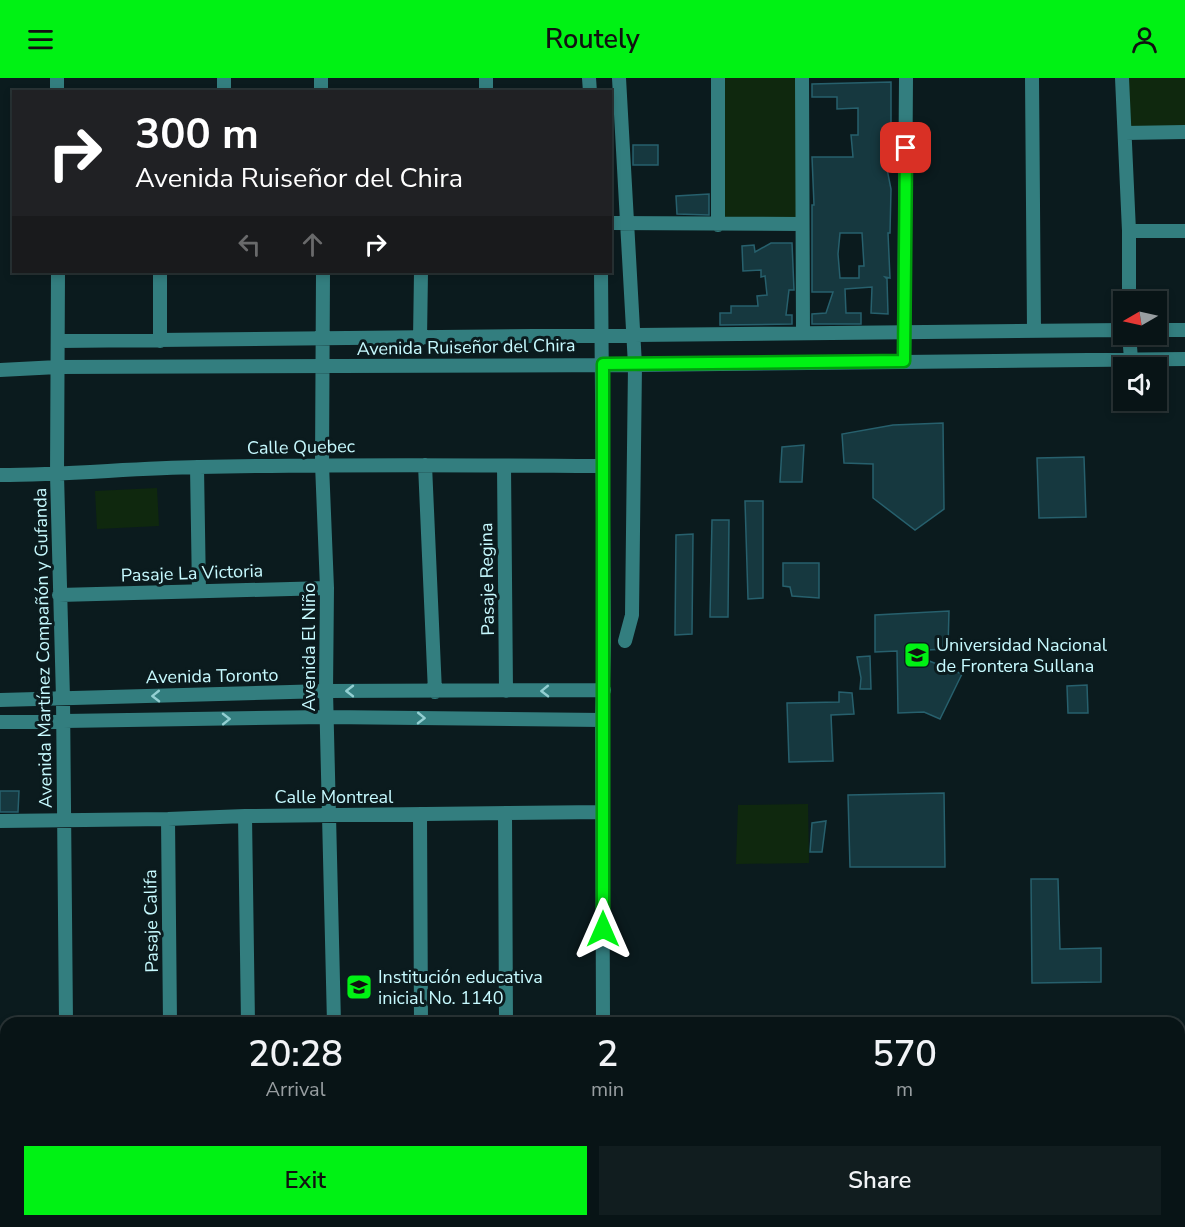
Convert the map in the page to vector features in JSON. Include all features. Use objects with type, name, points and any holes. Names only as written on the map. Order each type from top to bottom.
[{"type":"street","points":[[619,78],[629,224],[635,365],[632,615],[625,642]]},
{"type":"street","points":[[718,78],[718,225]]},
{"type":"street","points":[[802,78],[803,333]]},
{"type":"street","points":[[904,361],[906,78]]},
{"type":"street","points":[[1032,78],[1034,331]]},
{"type":"street","points":[[1122,78],[1129,231],[1129,291]]},
{"type":"street","points":[[1125,133],[1185,132]]},
{"type":"street","points":[[612,223],[802,224]]},
{"type":"street","points":[[1129,231],[1185,231]]},
{"type":"street","name":"Avenida Martínez Compañón y Gufanda","points":[[58,273],[57,475],[63,698],[66,1017]]},
{"type":"street","points":[[160,273],[160,341]]},
{"type":"street","name":"Avenida El Niño","points":[[323,273],[322,464],[327,588],[326,691],[334,1017]]},
{"type":"street","points":[[420,339],[421,273]]},
{"type":"street","points":[[601,273],[604,690],[602,720],[603,1017]]},
{"type":"street","points":[[59,341],[1113,330]]},
{"type":"street","points":[[1167,330],[1185,330]]},
{"type":"street","name":"Avenida Ruiseñor del Chira","points":[[1167,359],[1185,359]]},
{"type":"street","name":"Avenida Ruiseñor del Chira","points":[[0,370],[58,367],[1113,360]]},
{"type":"street","name":"Calle Quebec","points":[[0,475],[57,475],[197,467],[322,464],[603,466]]},
{"type":"street","points":[[425,465],[435,692]]},
{"type":"street","name":"Pasaje Regina","points":[[504,466],[506,691]]},
{"type":"street","points":[[197,467],[199,591]]},
{"type":"street","name":"Pasaje La Victoria","points":[[59,595],[327,588]]},
{"type":"street","name":"Avenida Toronto","points":[[0,700],[326,691],[604,690]]},
{"type":"street","points":[[0,722],[327,717],[602,720]]},
{"type":"street","name":"Calle Montreal","points":[[0,821],[603,812]]},
{"type":"street","points":[[505,813],[506,1017]]},
{"type":"street","points":[[420,814],[421,1017]]},
{"type":"street","points":[[245,816],[248,1017]]},
{"type":"street","name":"Pasaje Califa","points":[[168,819],[170,1017]]},
{"type":"green space","points":[[718,78],[802,78],[802,224],[718,225]]},
{"type":"green space","points":[[1126,78],[1185,78],[1185,129],[1128,129]]},
{"type":"green space","points":[[157,488],[159,526],[97,529],[95,491]]},
{"type":"green space","points":[[808,804],[809,863],[736,864],[738,805]]},
{"type":"building","points":[[891,82],[891,133],[885,134],[886,164],[891,189],[890,233],[888,233],[890,278],[885,277],[887,279],[888,314],[871,313],[872,287],[845,289],[846,313],[861,313],[861,324],[812,324],[812,314],[826,313],[833,292],[812,292],[812,205],[814,205],[812,157],[853,157],[851,135],[858,135],[858,108],[837,109],[837,97],[812,97],[812,84]],"holes":[[[840,233],[862,233],[864,266],[859,266],[859,278],[840,278],[838,254]]]},
{"type":"building","points":[[633,145],[658,145],[658,165],[633,165]]},
{"type":"building","points":[[709,194],[709,215],[677,214],[676,196]]},
{"type":"building","points":[[771,243],[792,243],[794,290],[789,290],[786,315],[792,315],[792,324],[720,325],[720,313],[731,313],[731,306],[758,306],[757,296],[767,295],[765,276],[761,277],[761,270],[743,271],[742,246],[754,245],[755,252]]},
{"type":"building","points":[[943,423],[944,509],[915,530],[873,498],[873,464],[844,463],[842,434],[893,425]]},
{"type":"building","points":[[804,445],[802,482],[780,482],[782,447]]},
{"type":"building","points":[[1084,457],[1086,517],[1039,518],[1037,458]]},
{"type":"building","points":[[745,501],[763,501],[763,598],[748,599]]},
{"type":"building","points":[[712,520],[729,520],[728,617],[710,617]]},
{"type":"building","points":[[693,534],[692,634],[675,635],[676,535]]},
{"type":"building","points":[[783,563],[819,563],[819,598],[792,596],[790,587],[783,586]]},
{"type":"building","points":[[949,611],[948,649],[904,651],[962,674],[940,719],[924,712],[898,713],[897,651],[875,652],[875,615]]},
{"type":"building","points":[[870,656],[871,689],[860,689],[861,678],[857,657]]},
{"type":"building","points":[[1087,685],[1088,713],[1068,713],[1067,686]]},
{"type":"building","points":[[839,692],[852,693],[854,714],[831,715],[833,761],[789,762],[787,703],[839,702]]},
{"type":"building","points":[[0,791],[19,791],[18,812],[0,812]]},
{"type":"building","points":[[944,793],[945,867],[850,867],[848,795]]},
{"type":"building","points":[[826,821],[822,852],[810,852],[812,823]]},
{"type":"building","points":[[1031,879],[1058,879],[1060,949],[1101,948],[1101,982],[1032,983]]},
{"type":"place","name":"Universidad Nacional de Frontera Sullana","points":[[917,655]]},
{"type":"place","name":"Institución educativa inicial No. 1140","points":[[359,987]]},
{"type":"route","points":[[603,929],[603,364],[904,361],[906,148]]}]
